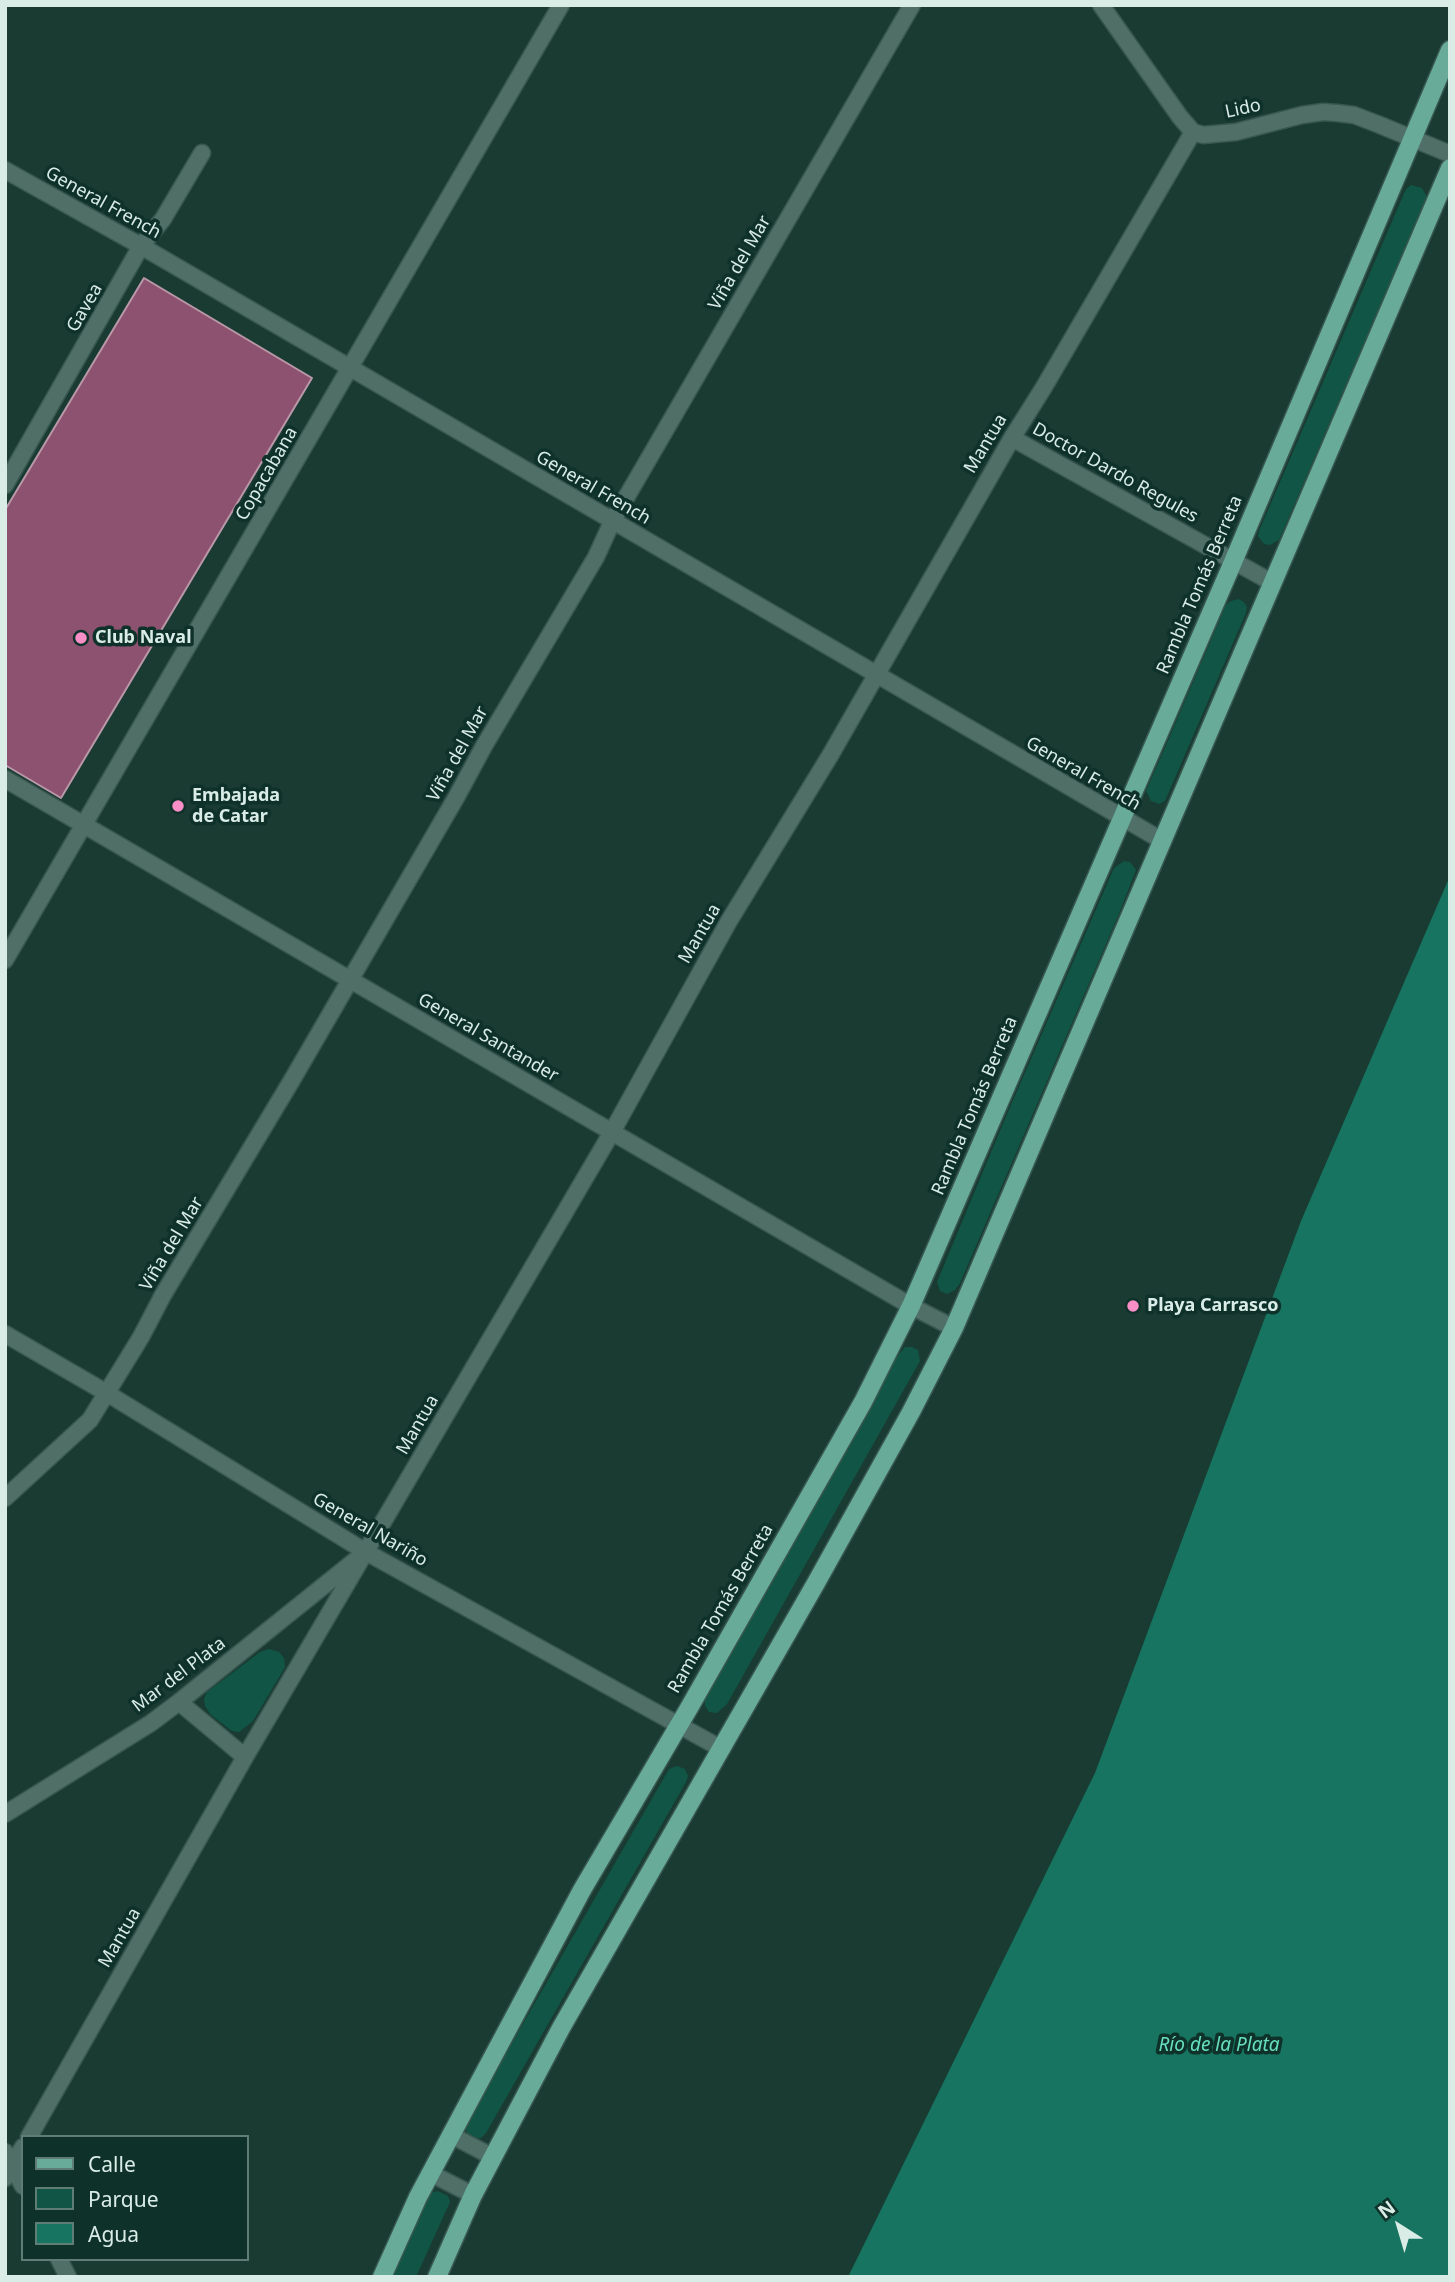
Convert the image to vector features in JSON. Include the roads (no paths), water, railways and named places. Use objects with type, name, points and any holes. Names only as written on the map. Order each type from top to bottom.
[{"type":"main road","name":"Rambla Tomás Berreta","points":[[382,2277],[430,2173],[582,1890],[863,1402],[911,1306],[1233,562],[1450,50]]},
{"type":"main road","points":[[437,2277],[473,2195],[561,2028],[855,1514],[954,1328],[1450,168]]},
{"type":"street","name":"Copacabana","points":[[5,960],[561,5]]},
{"type":"street","name":"Viña del Mar","points":[[5,1498],[90,1420],[141,1337],[163,1295],[292,1080],[596,557],[612,522],[912,5]]},
{"type":"street","points":[[1101,5],[1193,132]]},
{"type":"street","name":"Lido","points":[[1193,132],[1203,135],[1236,132],[1322,112],[1354,115],[1450,155]]},
{"type":"street","name":"Mantua","points":[[30,2135],[245,1757],[612,1132],[729,921],[831,754],[1012,438],[1193,132]]},
{"type":"street","name":"Gavea","points":[[5,485],[141,246],[163,219],[202,153]]},
{"type":"street","name":"General French","points":[[5,170],[141,246],[1161,840]]},
{"type":"street","name":"Doctor Dardo Regules","points":[[1012,438],[1273,583]]},
{"type":"street","name":"General Santander","points":[[5,779],[911,1306],[954,1328]]},
{"type":"street","name":"General Nariño","points":[[5,1334],[366,1552],[722,1749]]},
{"type":"street","name":"Mar del Plata","points":[[5,1814],[151,1723],[366,1552]]},
{"type":"street","points":[[179,1702],[245,1757]]},
{"type":"street","points":[[451,2135],[493,2157]]},
{"type":"street","points":[[21,2149],[8,2165],[21,2183]]},
{"type":"street","points":[[430,2173],[473,2195]]},
{"type":"street","points":[[60,2261],[68,2277]]},
{"type":"water","name":"Río de la Plata","points":[[1450,876],[1450,2277],[848,2277],[1095,1773],[1301,1221]]},
{"type":"place","name":"Club Naval","points":[[81,638]]},
{"type":"place","name":"Embajada de Catar","points":[[178,806]]},
{"type":"place","name":"Playa Carrasco","points":[[1133,1306]]}]
